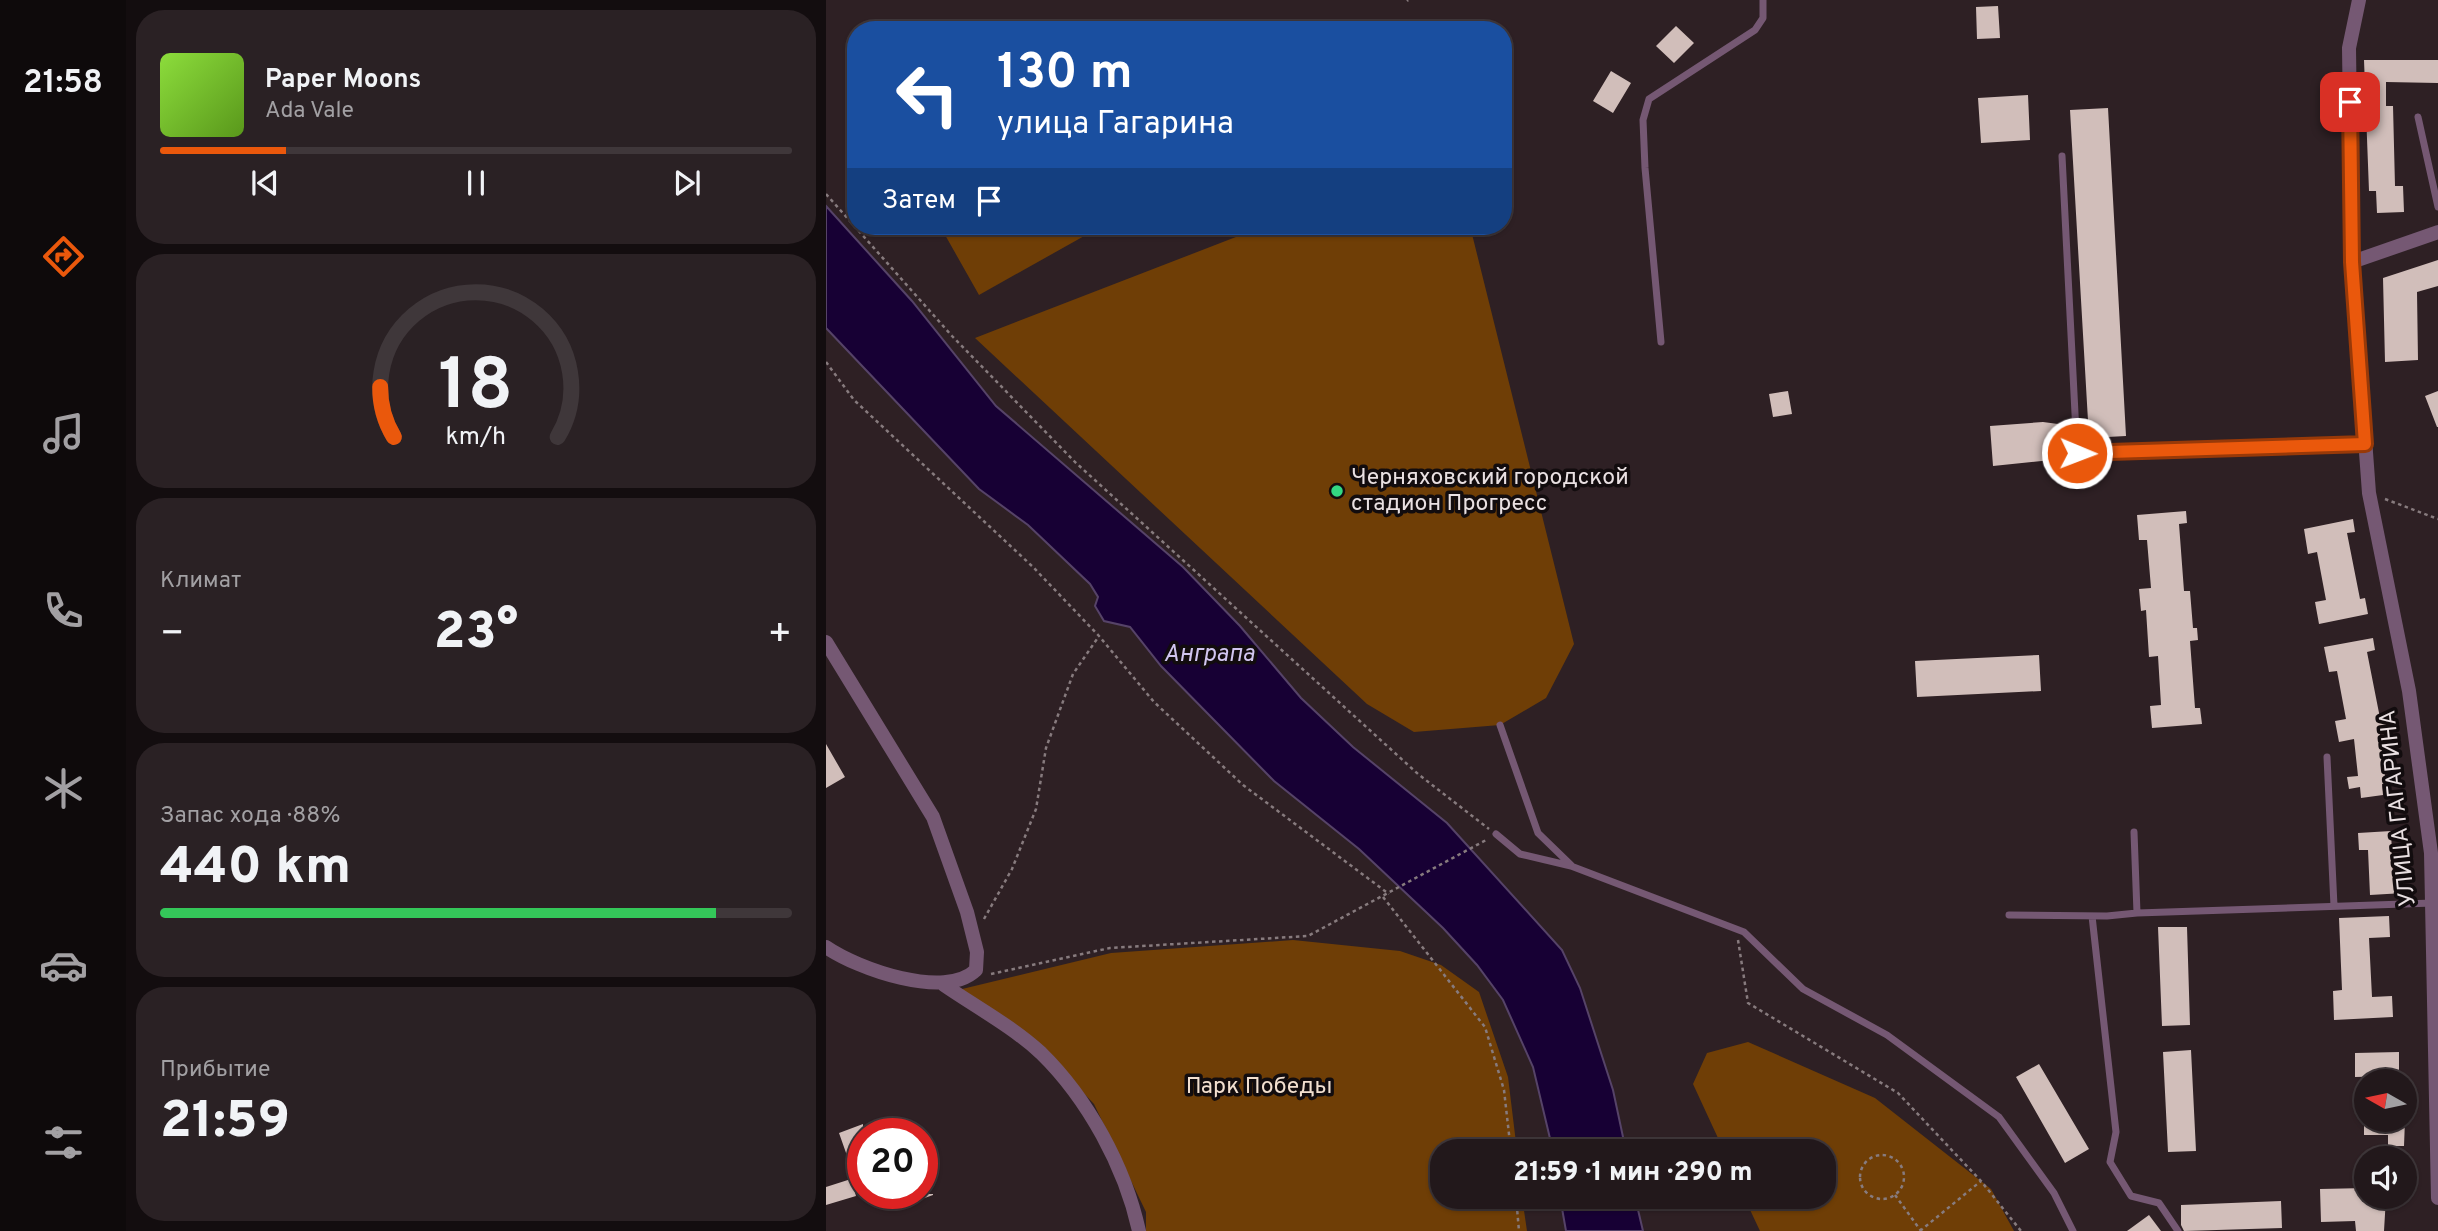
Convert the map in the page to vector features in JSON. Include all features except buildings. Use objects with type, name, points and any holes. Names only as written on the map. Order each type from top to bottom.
[{"type":"street","name":"УЛИЦА ГАГАРИНА","points":[[2359,0],[2349,48],[2352,262],[2369,493],[2409,691],[2431,853],[2438,1198]]},
{"type":"street","points":[[2352,262],[2438,232]]},
{"type":"street","points":[[826,642],[933,817],[977,952],[976,970],[967,979],[944,985],[900,978],[826,947]]},
{"type":"street","points":[[944,985],[1040,1052],[1081,1097],[1119,1174],[1139,1231]]},
{"type":"lane","points":[[1661,342],[1645,168],[1643,120],[1649,99],[1755,30],[1763,18],[1763,0]]},
{"type":"lane","points":[[2418,117],[2438,207]]},
{"type":"lane","points":[[2062,156],[2077,453],[2365,444]]},
{"type":"lane","points":[[1500,725],[1538,833],[1571,866]]},
{"type":"lane","points":[[2327,757],[2334,906]]},
{"type":"lane","points":[[2134,832],[2137,913]]},
{"type":"lane","points":[[1496,834],[1520,854],[1571,866],[1744,932],[1804,989],[1887,1035],[1999,1117],[2054,1193],[2073,1231]]},
{"type":"lane","points":[[2009,915],[2092,916],[2434,902]]},
{"type":"lane","points":[[2092,916],[2116,1132],[2110,1162],[2132,1196],[2159,1203],[2178,1231]]},
{"type":"path","points":[[826,194],[847,217]]},
{"type":"path","points":[[863,235],[953,336],[1075,462],[1418,774],[1496,834],[1308,936],[1110,948],[967,979]]},
{"type":"path","points":[[826,362],[854,400],[1014,549],[1100,636],[1154,702],[1243,785],[1389,894]]},
{"type":"path","points":[[2369,493],[2438,519]]},
{"type":"path","points":[[973,938],[1012,869],[1036,809],[1046,747],[1073,674],[1100,636]]},
{"type":"path","points":[[1383,897],[1485,1027],[1504,1090],[1510,1139]]},
{"type":"path","points":[[1736,929],[1748,1003],[1898,1093],[1981,1181],[2021,1231]]},
{"type":"path","points":[[1880,1155],[1899,1163],[1903,1183],[1895,1195],[1881,1199],[1867,1194],[1860,1174],[1867,1161],[1880,1155]]},
{"type":"path","points":[[1895,1195],[1920,1231],[1981,1181]]},
{"type":"path","points":[[1517,1209],[1519,1231]]},
{"type":"green space","points":[[945,235],[1086,235],[979,295]]},
{"type":"green space","name":"Черняховский городской стадион Прогресс","points":[[1241,235],[1472,235],[1574,644],[1546,698],[1500,725],[1414,732],[1367,704],[975,338]]},
{"type":"green space","name":"Парк Победы","points":[[1293,940],[1400,951],[1441,965],[1479,992],[1508,1077],[1516,1139],[1430,1139],[1430,1209],[1524,1209],[1527,1231],[1146,1231],[1146,1212],[1094,1104],[1038,1045],[958,990],[1111,953]]},
{"type":"green space","points":[[1748,1042],[1875,1098],[1991,1189],[2014,1231],[1760,1231],[1750,1209],[1836,1209],[1836,1139],[1718,1139],[1693,1084],[1707,1053]]},
{"type":"water","name":"Анграпа","points":[[826,206],[847,229],[847,235],[852,235],[912,301],[996,406],[1183,567],[1240,626],[1301,698],[1353,747],[1447,823],[1562,950],[1580,988],[1613,1090],[1623,1139],[1550,1139],[1533,1067],[1503,1000],[1477,965],[1443,928],[1359,849],[1274,781],[1161,666],[1130,627],[1104,621],[1095,606],[1098,597],[1090,584],[1028,525],[979,489],[826,328]]},
{"type":"water","points":[[1562,1209],[1638,1209],[1643,1231],[1566,1231]]},
{"type":"place","name":"Черняховский городской стадион Прогресс","points":[[1337,491]]},
{"type":"route","points":[[2077,453],[2082,455],[2365,444],[2352,262],[2350,102]]}]
